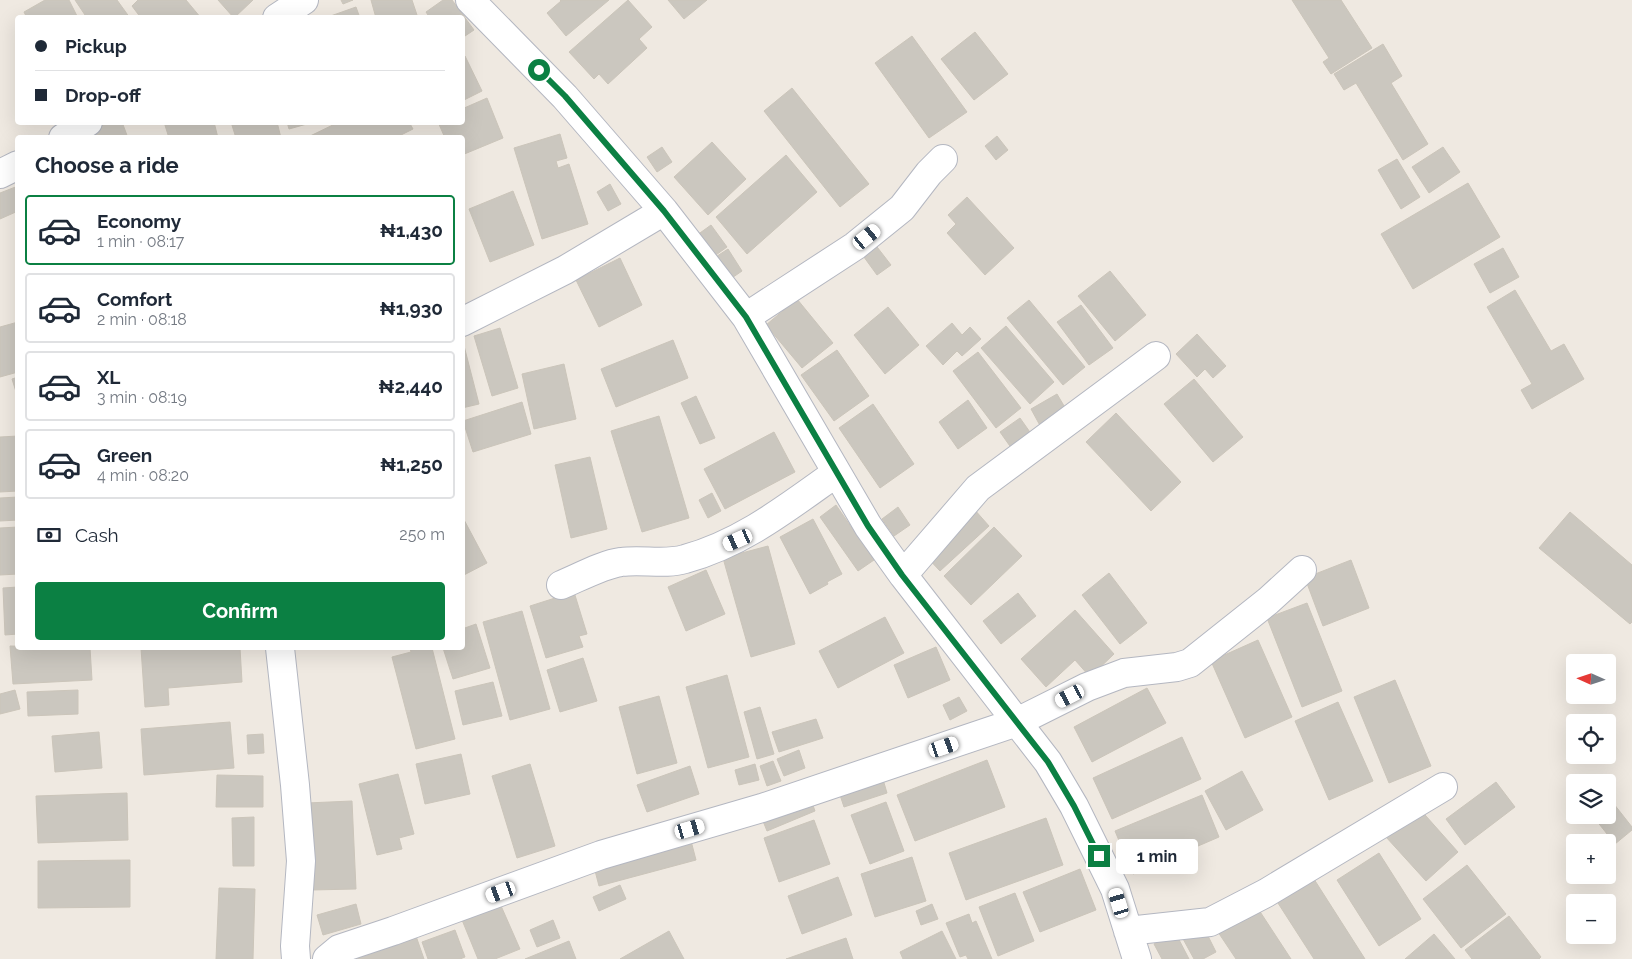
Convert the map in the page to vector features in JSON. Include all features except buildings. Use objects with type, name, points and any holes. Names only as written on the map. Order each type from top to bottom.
[{"type":"street","points":[[282,15],[304,0]]},
{"type":"street","points":[[470,0],[565,96],[664,211],[746,317],[868,526],[902,575],[1048,762],[1074,806],[1115,889],[1137,959]]},
{"type":"street","points":[[68,135],[83,125]]},
{"type":"street","points":[[746,317],[855,246],[902,208],[929,173],[943,159]]},
{"type":"street","points":[[0,174],[15,166]]},
{"type":"street","points":[[465,320],[565,270],[664,211]]},
{"type":"street","points":[[902,575],[978,488],[1156,356]]},
{"type":"street","points":[[561,585],[619,562],[682,560],[738,540],[775,517],[836,472]]},
{"type":"street","points":[[327,959],[339,949],[601,855],[762,808],[1017,722],[1087,687],[1124,673],[1177,667],[1190,663],[1268,601],[1302,570]]},
{"type":"street","points":[[280,650],[301,861],[295,946],[296,959]]},
{"type":"street","points":[[1128,931],[1210,922],[1266,893],[1318,860],[1443,787]]},
{"type":"route","points":[[539,70],[565,96],[664,211],[746,317],[781,380],[868,526],[902,575],[1048,762],[1074,806],[1099,856]]}]
